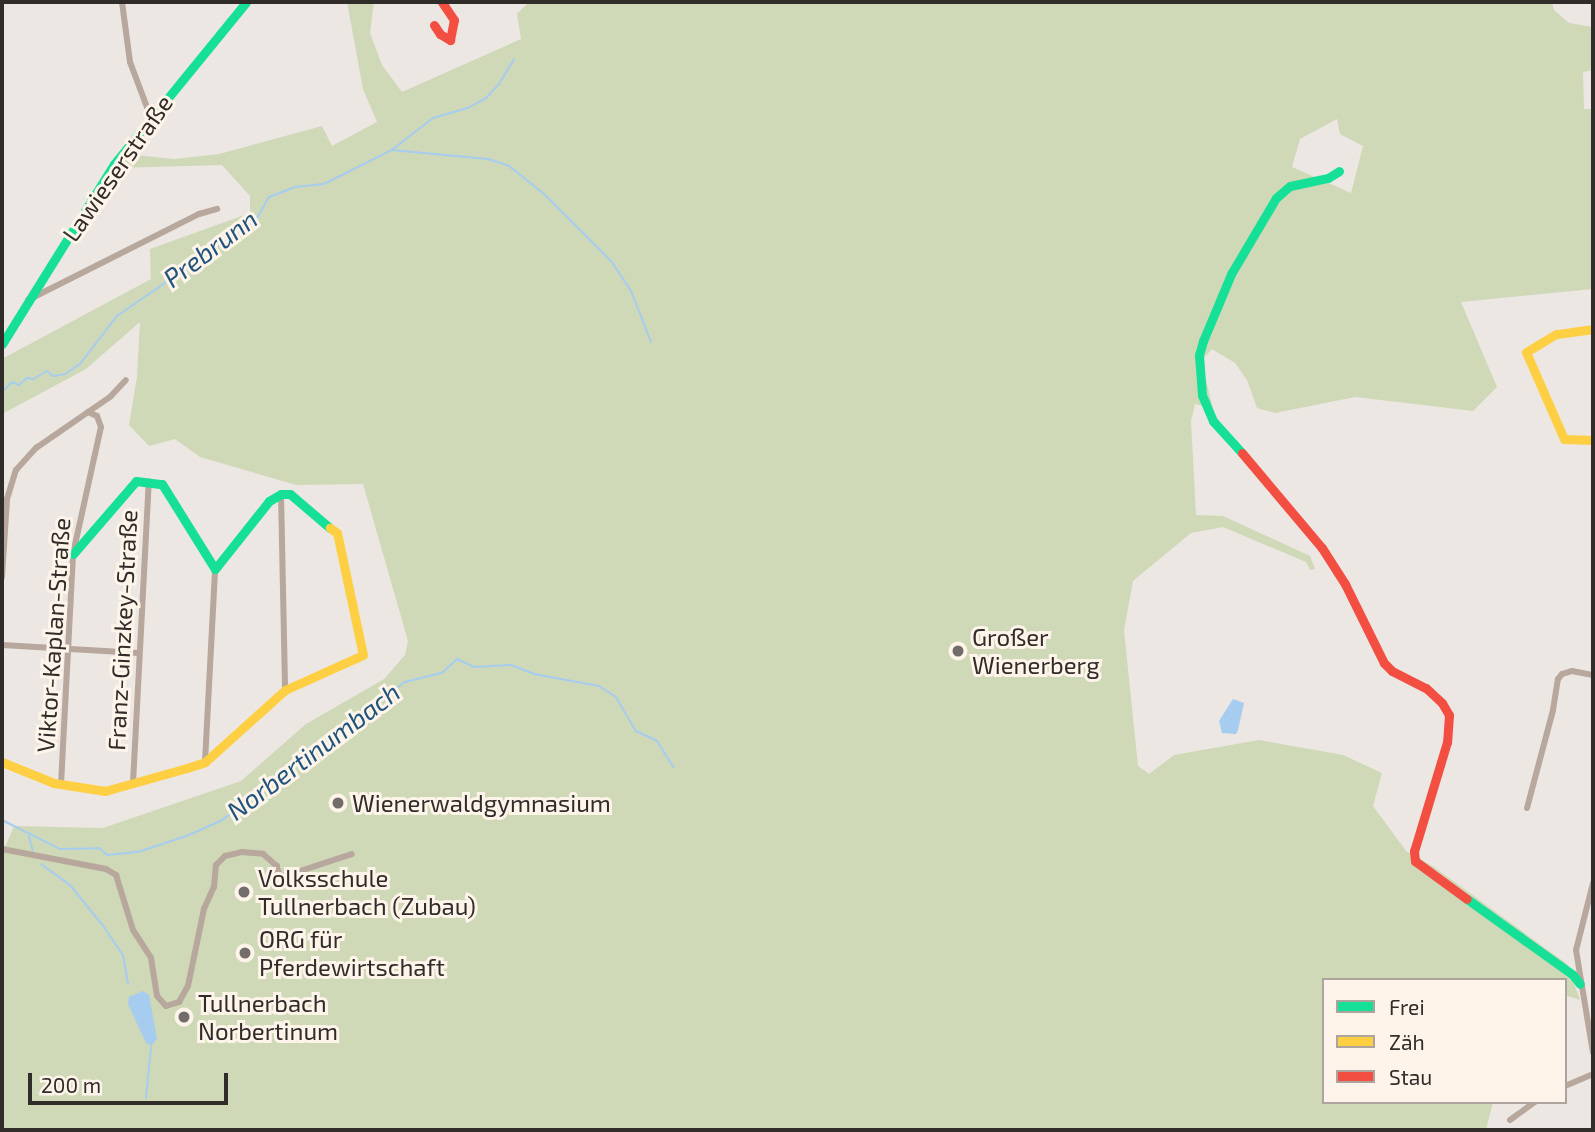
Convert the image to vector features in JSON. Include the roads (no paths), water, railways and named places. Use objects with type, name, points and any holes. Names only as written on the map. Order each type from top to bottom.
[{"type":"street","points":[[121,2],[130,62],[151,118]]},
{"type":"street","name":"Lawieserstraße","points":[[2,344],[114,164],[246,2]]},
{"type":"street","points":[[433,26],[450,40],[454,20],[442,2]]},
{"type":"street","points":[[1339,171],[1328,178],[1290,186],[1276,198],[1231,274],[1203,341],[1199,355],[1202,395],[1213,421],[1288,504],[1322,548],[1345,584],[1384,663],[1392,671],[1426,688],[1442,703],[1449,715],[1447,742],[1414,851],[1415,861],[1573,975],[1580,984]]},
{"type":"street","points":[[29,300],[198,214],[217,209]]},
{"type":"street","points":[[1593,329],[1556,334],[1528,348],[1526,352],[1564,439],[1593,440]]},
{"type":"street","points":[[2,577],[7,499],[16,470],[36,448],[88,412],[126,380]]},
{"type":"street","name":"Viktor-Kaplan-Straße","points":[[61,785],[73,554],[101,427],[97,416],[88,412]]},
{"type":"street","points":[[73,554],[136,481],[162,484],[215,569],[205,762]]},
{"type":"street","name":"Franz-Ginzkey-Straße","points":[[133,783],[149,481]]},
{"type":"street","points":[[2,762],[61,785],[104,791],[205,762],[285,690],[363,655],[337,533],[290,494],[281,494],[269,501],[215,569]]},
{"type":"street","points":[[281,494],[285,690]]},
{"type":"street","points":[[2,645],[139,653]]},
{"type":"street","points":[[1527,808],[1553,710],[1558,679],[1562,674],[1572,671],[1593,675]]},
{"type":"street","points":[[2,849],[106,869],[116,875],[134,930],[151,958],[157,996],[166,1006],[179,1002],[188,986],[204,909],[214,887],[216,865],[225,856],[242,852],[263,854],[277,866],[280,876],[352,853]]},
{"type":"street","points":[[274,878],[277,866]]},
{"type":"street","points":[[1593,883],[1576,950],[1593,1053]]},
{"type":"street","points":[[1567,1085],[1593,1074]]},
{"type":"street","points":[[1510,1120],[1532,1104]]},
{"type":"water","points":[[1233,699],[1244,703],[1238,730],[1236,734],[1222,733],[1219,721]]},
{"type":"water","points":[[143,991],[149,995],[157,1039],[151,1046],[146,1043],[128,1004],[129,997]]},
{"type":"waterway","points":[[393,149],[433,118],[468,108],[486,98],[499,84],[514,59]]},
{"type":"waterway","name":"Prebrunn","points":[[2,392],[12,382],[19,385],[27,378],[33,379],[47,371],[53,376],[65,374],[80,364],[117,316],[256,220],[269,197],[295,187],[324,184],[392,150],[488,159],[509,166],[543,193],[611,261],[631,291],[651,342]]},
{"type":"waterway","name":"Norbertinumbach","points":[[2,820],[60,849],[99,848],[107,855],[138,852],[189,835],[221,821],[405,682],[442,673],[457,659],[474,667],[511,665],[534,674],[599,686],[616,697],[636,731],[657,741],[673,767]]},
{"type":"waterway","points":[[29,836],[33,852]]},
{"type":"waterway","points":[[41,864],[70,885],[104,927],[123,955],[128,984]]},
{"type":"waterway","points":[[146,1098],[151,1047]]},
{"type":"place","name":"Großer Wienerberg","points":[[958,651]]},
{"type":"place","name":"Wienerwaldgymnasium","points":[[338,803]]},
{"type":"place","name":"Volksschule Tullnerbach (Zubau)","points":[[244,892]]},
{"type":"place","name":"ORG für Pferdewirtschaft","points":[[245,953]]},
{"type":"place","name":"Tullnerbach Norbertinum","points":[[184,1017]]}]
